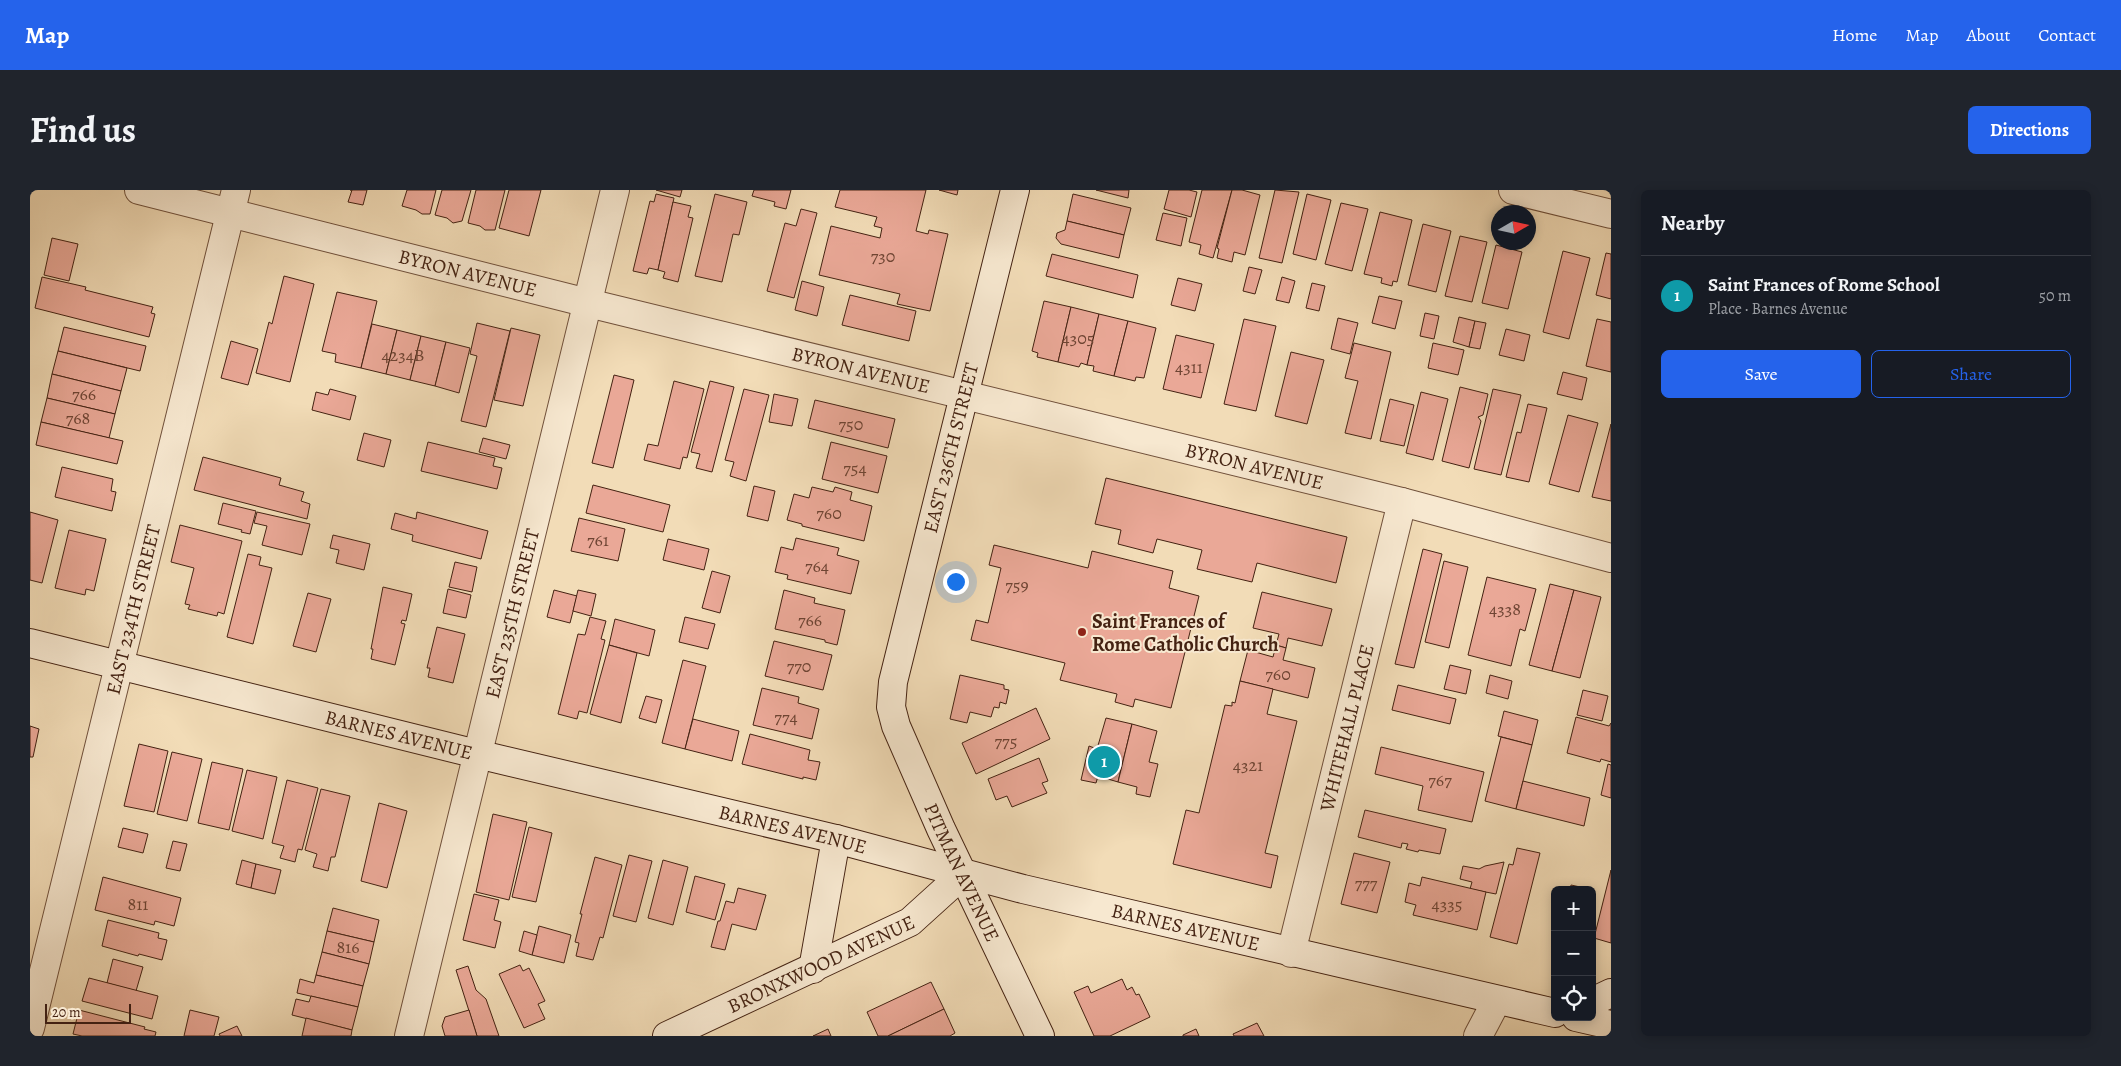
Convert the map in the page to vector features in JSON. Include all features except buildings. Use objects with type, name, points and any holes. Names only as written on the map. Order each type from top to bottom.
[{"type":"street","name":"BYRON AVENUE","points":[[138,190],[233,202],[588,303],[1402,502],[1611,558]]},
{"type":"street","name":"EAST 235TH STREET","points":[[409,1036],[615,190]]},
{"type":"street","name":"EAST 236TH STREET","points":[[891,708],[893,682],[1015,190]]},
{"type":"street","points":[[1513,190],[1611,214]]},
{"type":"street","name":"EAST 234TH STREET","points":[[30,1028],[233,202]]},
{"type":"street","name":"WHITEHALL PLACE","points":[[1291,953],[1402,502]]},
{"type":"street","name":"BARNES AVENUE","points":[[30,644],[477,754],[836,839],[963,874],[1291,953],[1551,1012]]},
{"type":"street","name":"PITMAN AVENUE","points":[[891,708],[896,726],[941,830],[1040,1036]]},
{"type":"street","points":[[813,969],[836,839]]},
{"type":"street","name":"BRONXWOOD AVENUE","points":[[667,1036],[910,922],[963,874]]},
{"type":"street","points":[[1596,1000],[1611,993]]},
{"type":"street","points":[[1478,1036],[1496,1000]]},
{"type":"street","points":[[1594,1021],[1611,1025]]},
{"type":"place","name":"Saint Frances of Rome Catholic Church","points":[[1082,632]]},
{"type":"place","name":"Saint Frances of Rome School","points":[[1104,762]]}]
